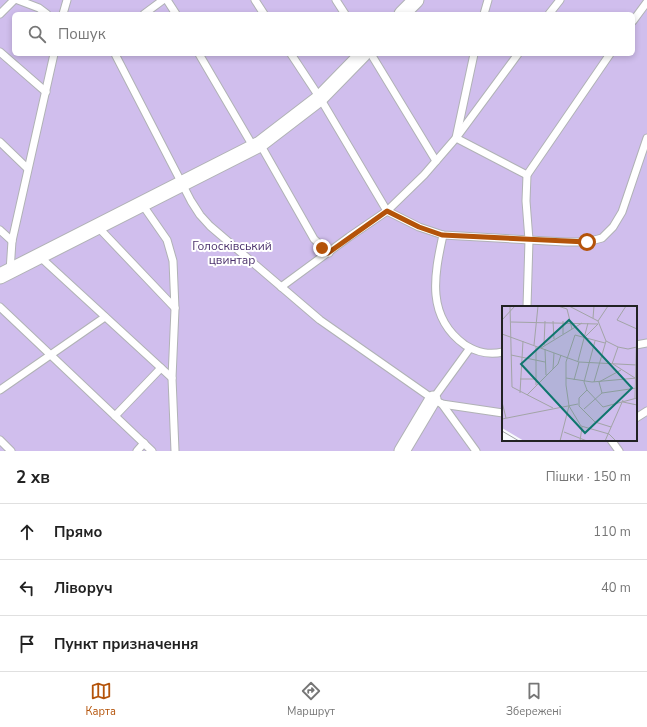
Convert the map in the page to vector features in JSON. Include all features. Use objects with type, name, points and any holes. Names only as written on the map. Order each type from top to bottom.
[{"type":"street","points":[[404,12],[416,0]]},
{"type":"street","points":[[5,273],[257,146],[320,98],[361,56]]},
{"type":"street","points":[[402,451],[438,401]]},
{"type":"lane","points":[[0,14],[14,0]]},
{"type":"lane","points":[[18,0],[39,8],[44,12]]},
{"type":"lane","points":[[63,12],[66,0]]},
{"type":"lane","points":[[147,12],[163,0]]},
{"type":"lane","points":[[167,0],[175,12]]},
{"type":"lane","points":[[255,0],[263,12]]},
{"type":"lane","points":[[336,0],[344,12]]},
{"type":"lane","points":[[485,12],[488,0]]},
{"type":"lane","points":[[551,12],[560,0]]},
{"type":"lane","points":[[635,18],[647,2]]},
{"type":"lane","points":[[0,52],[46,92]]},
{"type":"lane","points":[[5,273],[27,168],[54,56]]},
{"type":"lane","points":[[116,56],[182,184],[200,215],[210,226],[320,320],[438,401],[476,451]]},
{"type":"lane","points":[[200,56],[314,239],[328,253]]},
{"type":"lane","points":[[292,56],[320,98],[387,211],[419,227],[442,235],[587,242],[596,240],[608,234],[622,212],[647,138]]},
{"type":"lane","points":[[372,56],[436,161]]},
{"type":"lane","points":[[456,138],[474,56]]},
{"type":"lane","points":[[281,287],[387,211],[436,161],[456,138],[517,56]]},
{"type":"lane","points":[[527,306],[529,240],[526,200],[527,175],[609,56]]},
{"type":"lane","points":[[456,138],[527,175]]},
{"type":"lane","points":[[0,142],[27,168]]},
{"type":"lane","points":[[142,204],[167,240],[174,275],[175,308],[172,378],[175,451]]},
{"type":"lane","points":[[97,226],[175,308]]},
{"type":"lane","points":[[0,230],[12,241]]},
{"type":"lane","points":[[442,235],[436,272],[437,303],[441,317],[447,328],[470,348],[481,353],[493,354],[502,352]]},
{"type":"lane","points":[[38,256],[172,378]]},
{"type":"lane","points":[[0,307],[152,451]]},
{"type":"lane","points":[[0,390],[105,317]]},
{"type":"lane","points":[[637,345],[647,343]]},
{"type":"lane","points":[[438,401],[470,348]]},
{"type":"lane","points":[[115,416],[161,368]]},
{"type":"lane","points":[[438,401],[502,413]]},
{"type":"lane","points":[[637,417],[647,411]]},
{"type":"lane","points":[[0,440],[11,451]]},
{"type":"lane","points":[[612,441],[619,451]]},
{"type":"lane","points":[[137,451],[144,443]]},
{"type":"green space","name":"Голосківський цвинтар","points":[[0,0],[647,0],[647,451],[0,451]]},
{"type":"route","points":[[322,248],[328,253],[375,218],[387,211],[419,227],[442,235],[587,242]]}]
